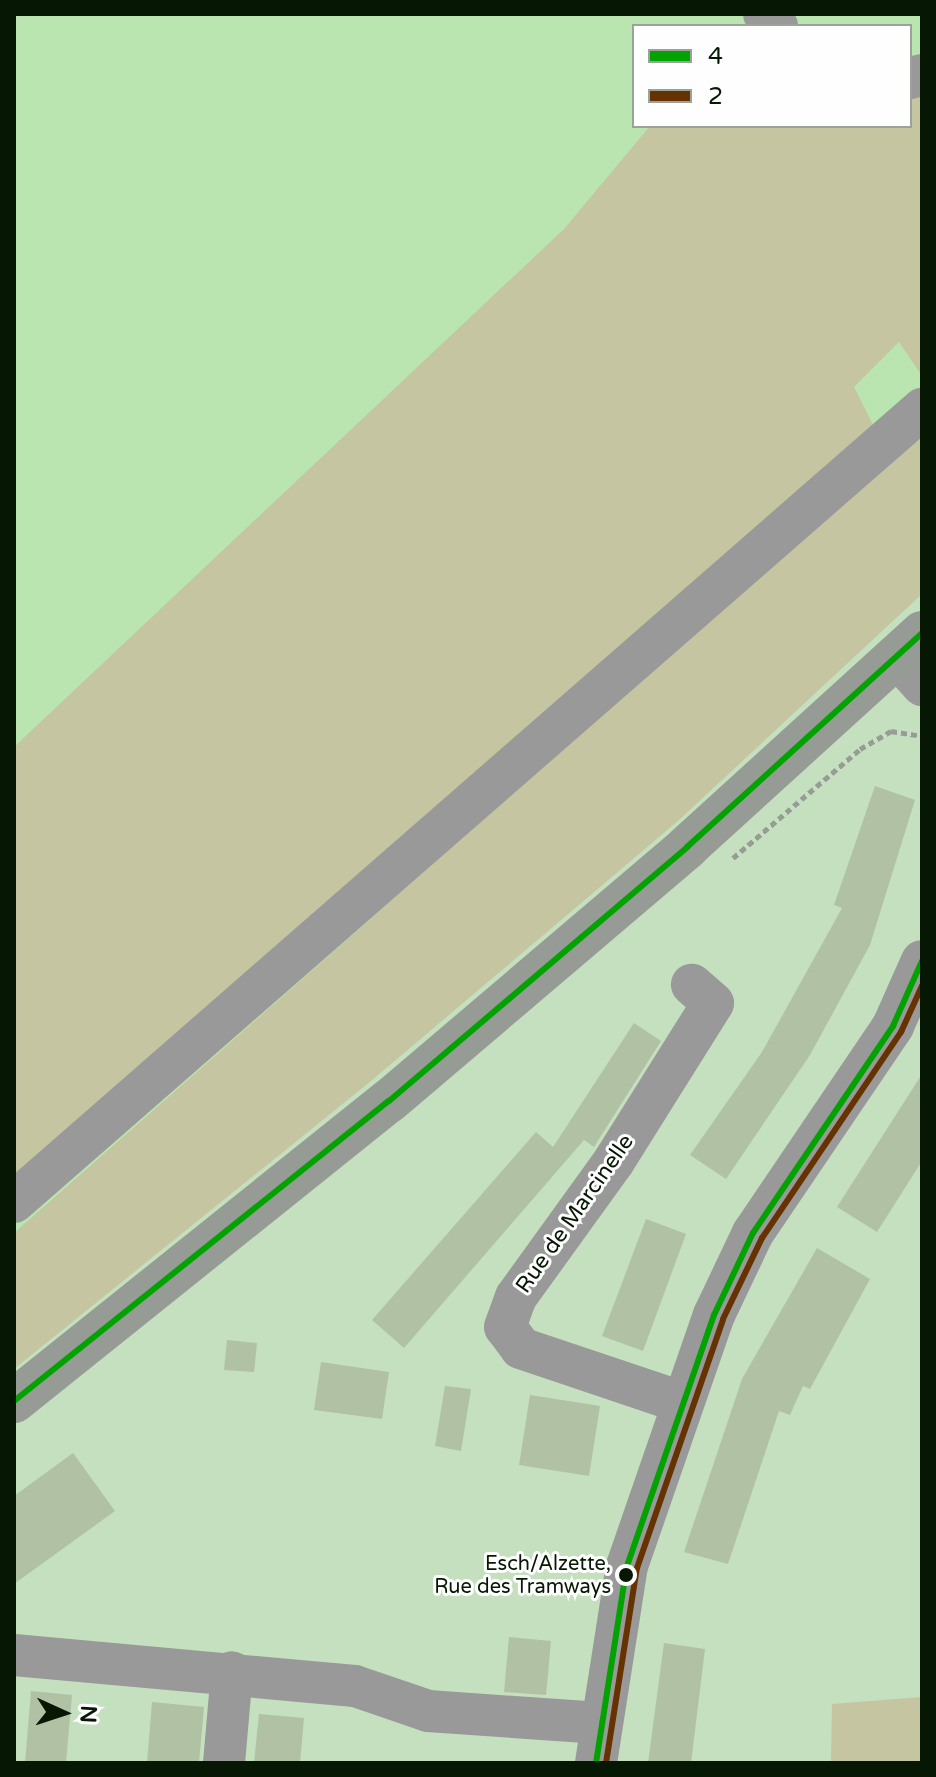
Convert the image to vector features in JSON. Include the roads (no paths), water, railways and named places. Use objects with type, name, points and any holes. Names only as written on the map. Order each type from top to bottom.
[{"type":"main road","points":[[14,1401],[389,1101],[914,658]]},
{"type":"street","points":[[14,1202],[922,409]]},
{"type":"street","points":[[14,1655],[232,1672],[355,1686],[428,1711],[598,1743],[627,1566],[681,1402],[753,1233],[893,1026],[922,961]]},
{"type":"street","name":"Rue de Marcinelle","points":[[681,1402],[521,1348],[505,1327],[516,1297],[614,1161],[713,1003],[692,985]]},
{"type":"street","points":[[224,1763],[232,1672]]},
{"type":"place","name":"Esch/Alzette, Rue des Tramways","points":[[626,1575]]}]
